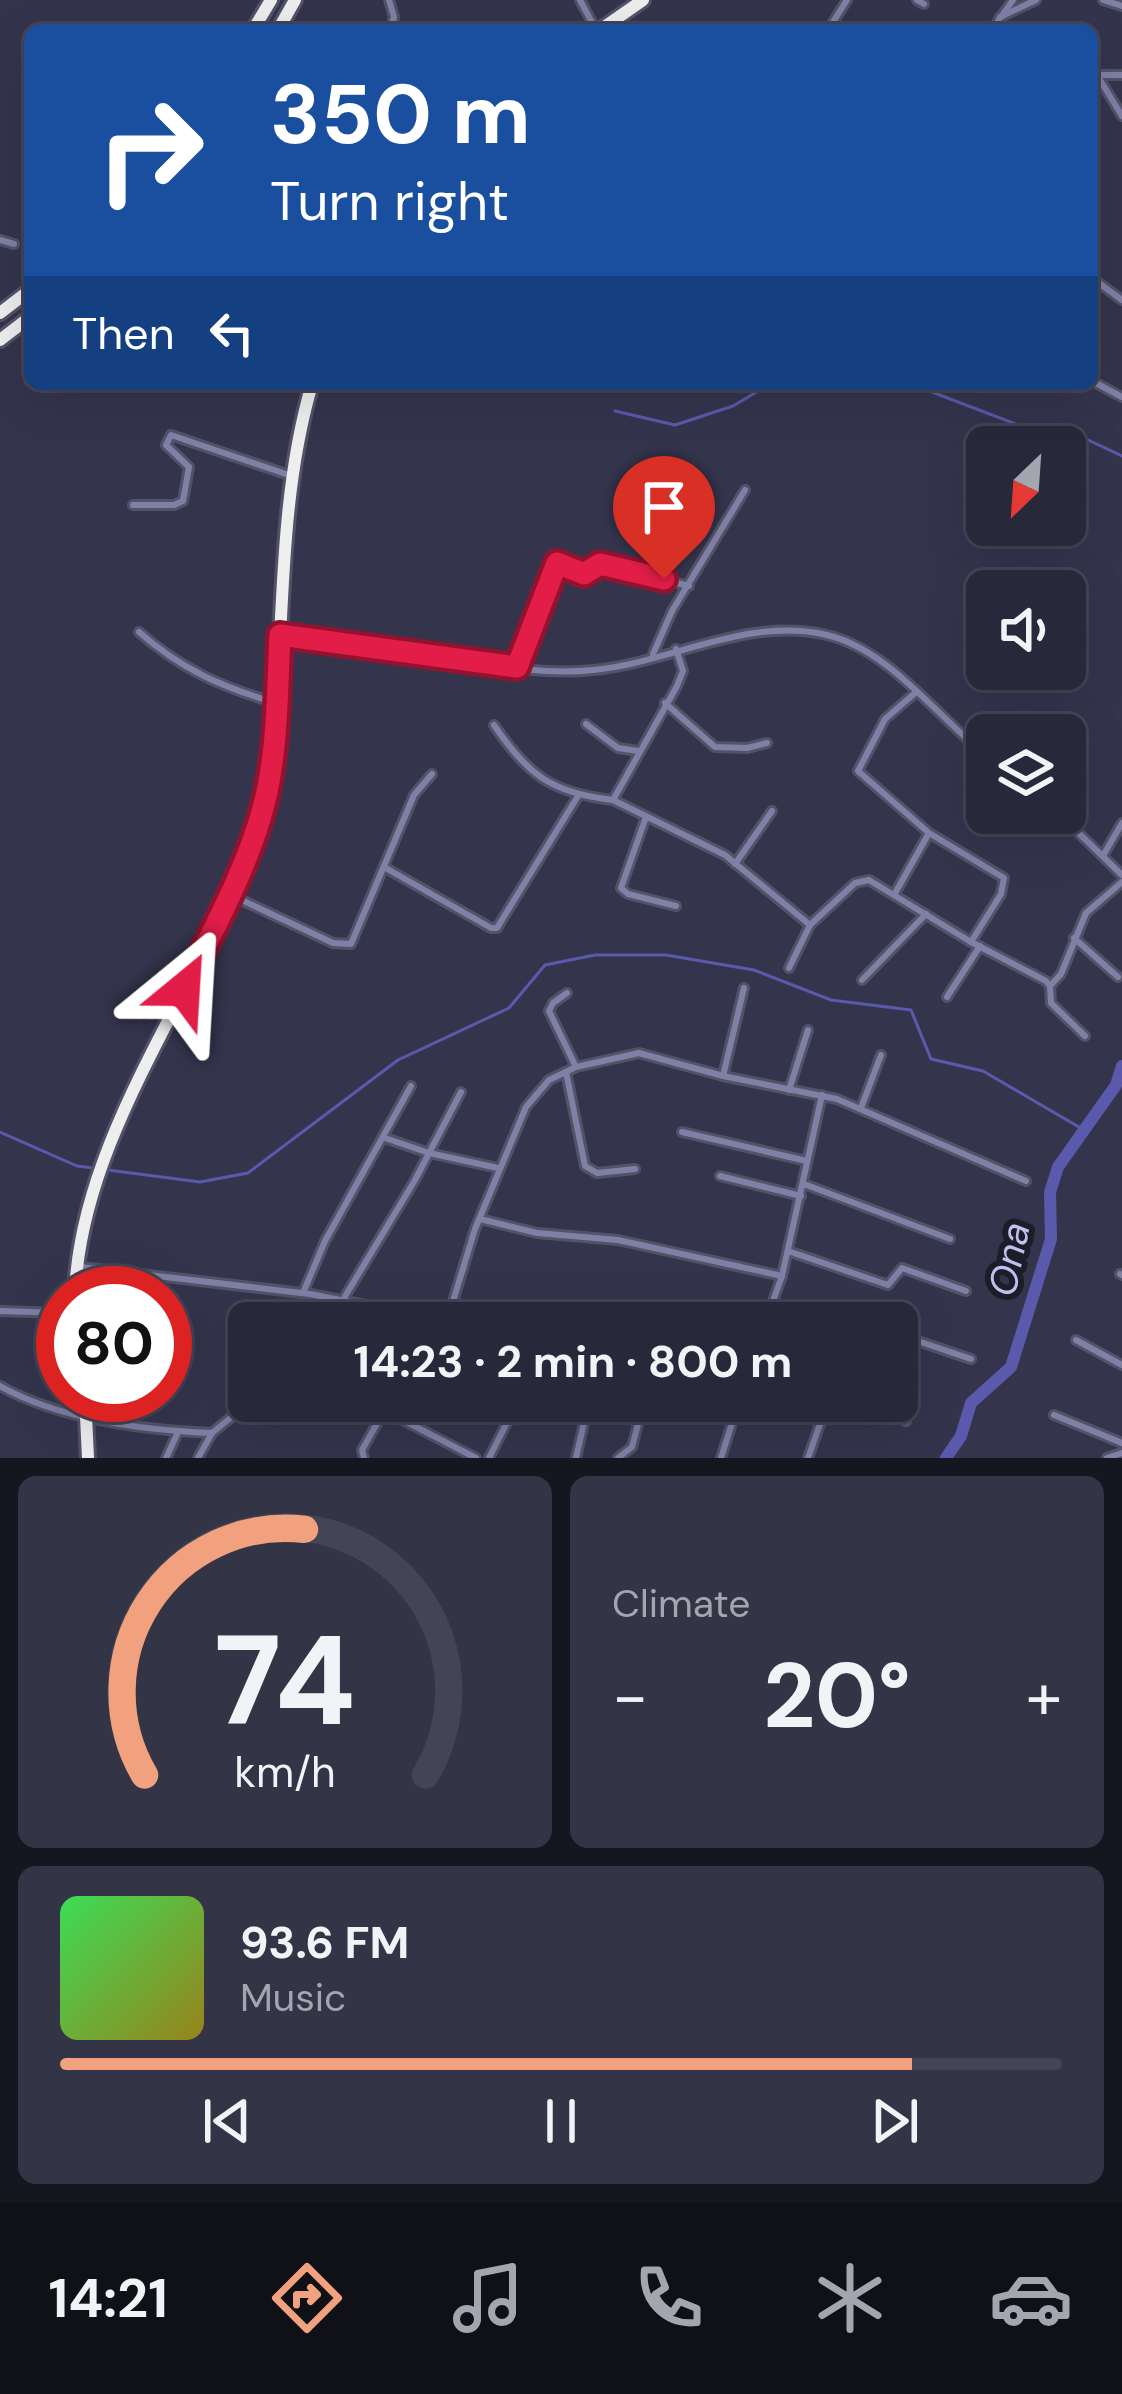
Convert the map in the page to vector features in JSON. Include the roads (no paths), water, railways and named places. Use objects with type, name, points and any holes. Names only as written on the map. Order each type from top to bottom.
[{"type":"highway","points":[[607,24],[643,0]]},
{"type":"highway","points":[[0,313],[24,295]]},
{"type":"highway","points":[[0,340],[24,322]]},
{"type":"highway","points":[[77,1266],[95,1180],[230,894],[261,817],[277,703],[292,476],[311,390]]},
{"type":"highway","points":[[88,1422],[88,1458]]},
{"type":"street","points":[[997,24],[1012,0]]},
{"type":"street","points":[[1000,17],[1036,0]]},
{"type":"street","points":[[1103,0],[1122,6]]},
{"type":"street","points":[[613,20],[619,24]]},
{"type":"street","points":[[1098,80],[1122,116]]},
{"type":"street","points":[[0,240],[14,244]]},
{"type":"street","points":[[1098,282],[1122,300]]},
{"type":"street","points":[[133,506],[174,505],[183,500],[189,467],[166,446],[171,435],[292,476]]},
{"type":"street","points":[[652,656],[672,611],[745,490]]},
{"type":"street","points":[[517,667],[557,563],[584,574],[600,564],[689,586]]},
{"type":"street","points":[[139,632],[192,672],[277,703]]},
{"type":"street","points":[[280,635],[517,667],[590,671],[638,663],[715,639],[774,633],[829,635],[886,665],[966,738]]},
{"type":"street","points":[[613,800],[683,671],[676,649]]},
{"type":"street","points":[[915,693],[885,719],[858,771],[929,833],[1004,878],[1001,894],[947,997]]},
{"type":"street","points":[[665,703],[715,747],[747,748],[767,742]]},
{"type":"street","points":[[586,724],[618,748],[638,751]]},
{"type":"street","points":[[494,725],[522,763],[550,786],[578,796],[613,800],[708,845],[810,925]]},
{"type":"street","points":[[230,894],[333,944],[351,944],[414,795],[433,774]]},
{"type":"street","points":[[383,867],[497,928],[578,796]]},
{"type":"street","points":[[735,864],[772,811]]},
{"type":"street","points":[[646,816],[621,887],[628,894],[676,906]]},
{"type":"street","points":[[1104,854],[1122,823]]},
{"type":"street","points":[[894,895],[929,833]]},
{"type":"street","points":[[1082,834],[1122,878],[1091,906],[1050,986],[1051,1003],[1085,1036]]},
{"type":"street","points":[[790,968],[810,925],[855,883],[869,880],[1050,986]]},
{"type":"street","points":[[862,980],[926,914]]},
{"type":"street","points":[[1074,938],[1118,976]]},
{"type":"street","points":[[723,1076],[744,988]]},
{"type":"street","points":[[567,993],[549,1011],[576,1067]]},
{"type":"street","points":[[789,1090],[808,1030]]},
{"type":"street","points":[[453,1302],[498,1168],[526,1107],[549,1080],[576,1067],[639,1053],[723,1076],[822,1095],[1026,1180]]},
{"type":"street","points":[[861,1108],[881,1055]]},
{"type":"street","points":[[566,1072],[585,1166],[597,1173],[635,1169]]},
{"type":"street","points":[[303,1293],[337,1220],[411,1086]]},
{"type":"street","points":[[346,1301],[461,1092]]},
{"type":"street","points":[[773,1302],[822,1095]]},
{"type":"street","points":[[682,1132],[807,1161]]},
{"type":"street","points":[[386,1138],[498,1168]]},
{"type":"street","points":[[720,1176],[801,1196]]},
{"type":"street","points":[[804,1184],[950,1239]]},
{"type":"street","points":[[479,1219],[537,1233],[618,1240],[782,1276]]},
{"type":"street","points":[[788,1251],[884,1284],[891,1283],[902,1268],[966,1291]]},
{"type":"street","points":[[192,1280],[351,1302]]},
{"type":"street","points":[[0,1311],[36,1312]]},
{"type":"street","points":[[1076,1340],[1122,1365]]},
{"type":"street","points":[[918,1341],[971,1359]]},
{"type":"street","points":[[0,1386],[36,1402]]},
{"type":"street","points":[[1054,1415],[1122,1443]]},
{"type":"street","points":[[198,1458],[212,1433],[228,1420]]},
{"type":"street","points":[[122,1422],[212,1433]]},
{"type":"street","points":[[364,1458],[362,1450],[378,1422]]},
{"type":"street","points":[[406,1422],[476,1458]]},
{"type":"street","points":[[489,1458],[507,1422]]},
{"type":"street","points":[[576,1458],[584,1422]]},
{"type":"street","points":[[618,1458],[632,1448],[639,1422]]},
{"type":"street","points":[[721,1458],[732,1422]]},
{"type":"street","points":[[808,1458],[821,1422]]},
{"type":"street","points":[[166,1458],[178,1432]]},
{"type":"street","points":[[1107,1458],[1122,1453]]},
{"type":"waterway","points":[[615,411],[675,425],[733,406],[760,390]]},
{"type":"waterway","points":[[927,390],[1042,434],[1084,438],[1122,456]]},
{"type":"waterway","points":[[108,1170],[200,1182],[248,1173],[398,1060],[509,1008],[545,965],[595,955],[666,955],[754,970],[831,1000],[911,1010],[931,1059],[983,1071],[1084,1130]]},
{"type":"waterway","name":"Ona","points":[[946,1458],[961,1436],[971,1403],[1011,1367],[1051,1239],[1050,1192],[1058,1167],[1116,1085],[1122,1066]]},
{"type":"waterway","points":[[0,1132],[77,1166],[93,1168]]}]
